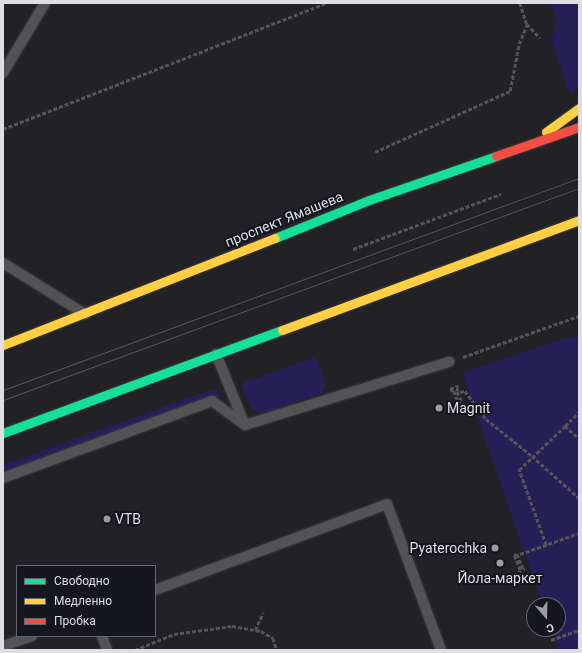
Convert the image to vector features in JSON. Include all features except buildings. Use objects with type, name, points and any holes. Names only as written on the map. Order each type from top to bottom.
[{"type":"main road","points":[[531,144],[579,108]]},
{"type":"main road","name":"проспект Ямашева","points":[[3,345],[85,314],[369,200],[579,127]]},
{"type":"main road","points":[[3,433],[579,220]]},
{"type":"main road","points":[[540,235],[563,235]]},
{"type":"lane","points":[[3,73],[45,3]]},
{"type":"lane","points":[[3,263],[85,314]]},
{"type":"lane","points":[[216,354],[245,425]]},
{"type":"lane","points":[[245,425],[449,362]]},
{"type":"lane","points":[[3,478],[212,401],[245,425]]},
{"type":"lane","points":[[156,590],[387,504],[441,650]]},
{"type":"lane","points":[[3,646],[29,637]]},
{"type":"lane","points":[[102,637],[107,650]]},
{"type":"path","points":[[3,129],[327,3]]},
{"type":"path","points":[[520,3],[527,24],[540,38]]},
{"type":"path","points":[[375,152],[510,91],[519,44],[527,24]]},
{"type":"path","points":[[353,249],[501,194]]},
{"type":"path","points":[[449,362],[579,316]]},
{"type":"path","points":[[459,389],[456,390],[460,401],[458,402],[454,391],[450,390],[459,389],[465,391],[486,419],[532,456],[579,498]]},
{"type":"path","points":[[546,544],[519,470],[579,412]]},
{"type":"path","points":[[565,426],[579,438]]},
{"type":"path","points":[[520,554],[579,533]]},
{"type":"path","points":[[525,568],[523,569],[517,554],[514,555],[520,570],[518,578],[527,575]]},
{"type":"path","points":[[255,630],[263,613]]},
{"type":"path","points":[[135,650],[174,634],[232,626],[261,631],[273,638],[277,650]]},
{"type":"path","points":[[551,640],[579,630]]},
{"type":"shaded area","points":[[550,3],[579,4],[579,87],[570,94],[551,40],[557,22]]},
{"type":"shaded area","points":[[571,336],[579,339],[579,650],[559,650],[554,637],[566,637],[566,597],[540,597],[462,373]]},
{"type":"shaded area","points":[[316,357],[325,380],[326,387],[322,393],[269,412],[259,412],[251,408],[241,384]]},
{"type":"shaded area","points":[[210,390],[218,390],[220,396],[218,399],[3,478],[3,465]]},
{"type":"tram line","points":[[3,390],[579,178]]},
{"type":"tram line","points":[[3,400],[579,188]]},
{"type":"traffic: fast","points":[[275,238],[369,200],[496,156]]},
{"type":"traffic: fast","points":[[3,433],[282,330]]},
{"type":"traffic: slow","points":[[546,132],[579,108]]},
{"type":"traffic: slow","points":[[282,330],[579,220]]},
{"type":"traffic: slow","points":[[3,345],[275,238]]},
{"type":"traffic: jam","points":[[496,156],[579,127]]},
{"type":"place","name":"Magnit","points":[[439,408]]},
{"type":"place","name":"VTB","points":[[107,519]]},
{"type":"place","name":"Pyaterochka","points":[[495,548]]},
{"type":"place","name":"Йола-маркет","points":[[500,563]]}]
